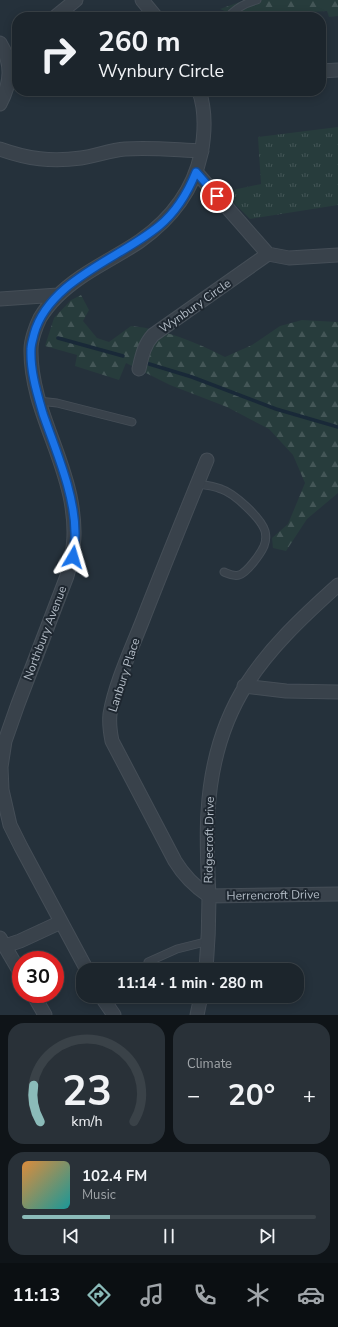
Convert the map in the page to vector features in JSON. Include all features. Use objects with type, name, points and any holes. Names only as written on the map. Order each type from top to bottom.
[{"type":"street","points":[[61,12],[76,0]]},
{"type":"street","points":[[142,0],[152,12]]},
{"type":"street","points":[[0,43],[9,63],[7,86],[0,104]]},
{"type":"street","points":[[326,71],[338,70]]},
{"type":"street","name":"Northbury Avenue","points":[[83,963],[20,847],[10,825],[2,790],[1,766],[5,741],[68,576],[73,557],[75,536],[67,483],[39,402],[34,380],[30,348],[35,330],[41,317],[58,295],[88,272],[140,241],[160,226],[176,208],[188,190],[196,172],[202,151],[204,118],[201,96]]},
{"type":"street","points":[[0,149],[29,158],[62,160],[141,148],[202,151]]},
{"type":"street","points":[[196,172],[268,254],[289,258],[338,255]]},
{"type":"street","name":"Wynbury Circle","points":[[139,369],[144,349],[148,340],[153,335],[268,254]]},
{"type":"street","points":[[0,299],[58,295]]},
{"type":"street","name":"Lanbury Place","points":[[207,460],[126,662],[110,713],[109,727],[112,741],[119,756],[175,861],[193,885],[209,896]]},
{"type":"street","name":"Ridgecroft Drive","points":[[207,963],[209,941],[207,852],[208,812],[213,767],[221,737],[233,707],[244,686],[258,666],[279,641],[338,585]]},
{"type":"street","points":[[244,686],[286,691],[338,692]]},
{"type":"street","name":"Herrencroft Drive","points":[[209,896],[338,894]]},
{"type":"street","points":[[12,959],[2,942],[20,941],[61,922]]},
{"type":"street","points":[[38,1003],[45,1015]]},
{"type":"street","points":[[106,1003],[114,1015]]},
{"type":"street","points":[[197,1015],[200,1003]]},
{"type":"lane","points":[[233,12],[246,2],[257,0]]},
{"type":"lane","points":[[39,402],[57,403],[132,422]]},
{"type":"lane","points":[[197,484],[221,489],[231,494],[260,522],[265,530],[266,539],[264,546],[248,569],[240,575],[235,576],[224,572]]},
{"type":"lane","points":[[148,962],[178,949],[209,941]]},
{"type":"green space","points":[[245,0],[338,0],[338,16],[329,17],[327,11],[227,12],[220,9]]},
{"type":"green space","points":[[338,127],[338,205],[250,219],[223,192],[261,184],[258,137]]},
{"type":"green space","points":[[81,295],[89,310],[83,321],[97,338],[109,342],[131,326],[168,333],[203,346],[225,357],[252,345],[280,326],[302,320],[338,322],[338,493],[307,519],[286,551],[273,548],[272,538],[288,524],[305,483],[293,455],[269,429],[227,407],[170,385],[126,363],[119,380],[75,366],[77,355],[45,346],[54,318],[71,300]]},
{"type":"waterway","points":[[58,338],[123,356]]},
{"type":"waterway","points":[[146,363],[192,377],[276,409],[338,427]]},
{"type":"route","points":[[73,557],[75,536],[67,483],[38,398],[34,380],[30,348],[35,330],[41,317],[51,302],[58,295],[88,272],[140,241],[160,226],[176,208],[188,190],[196,172],[217,196]]}]
